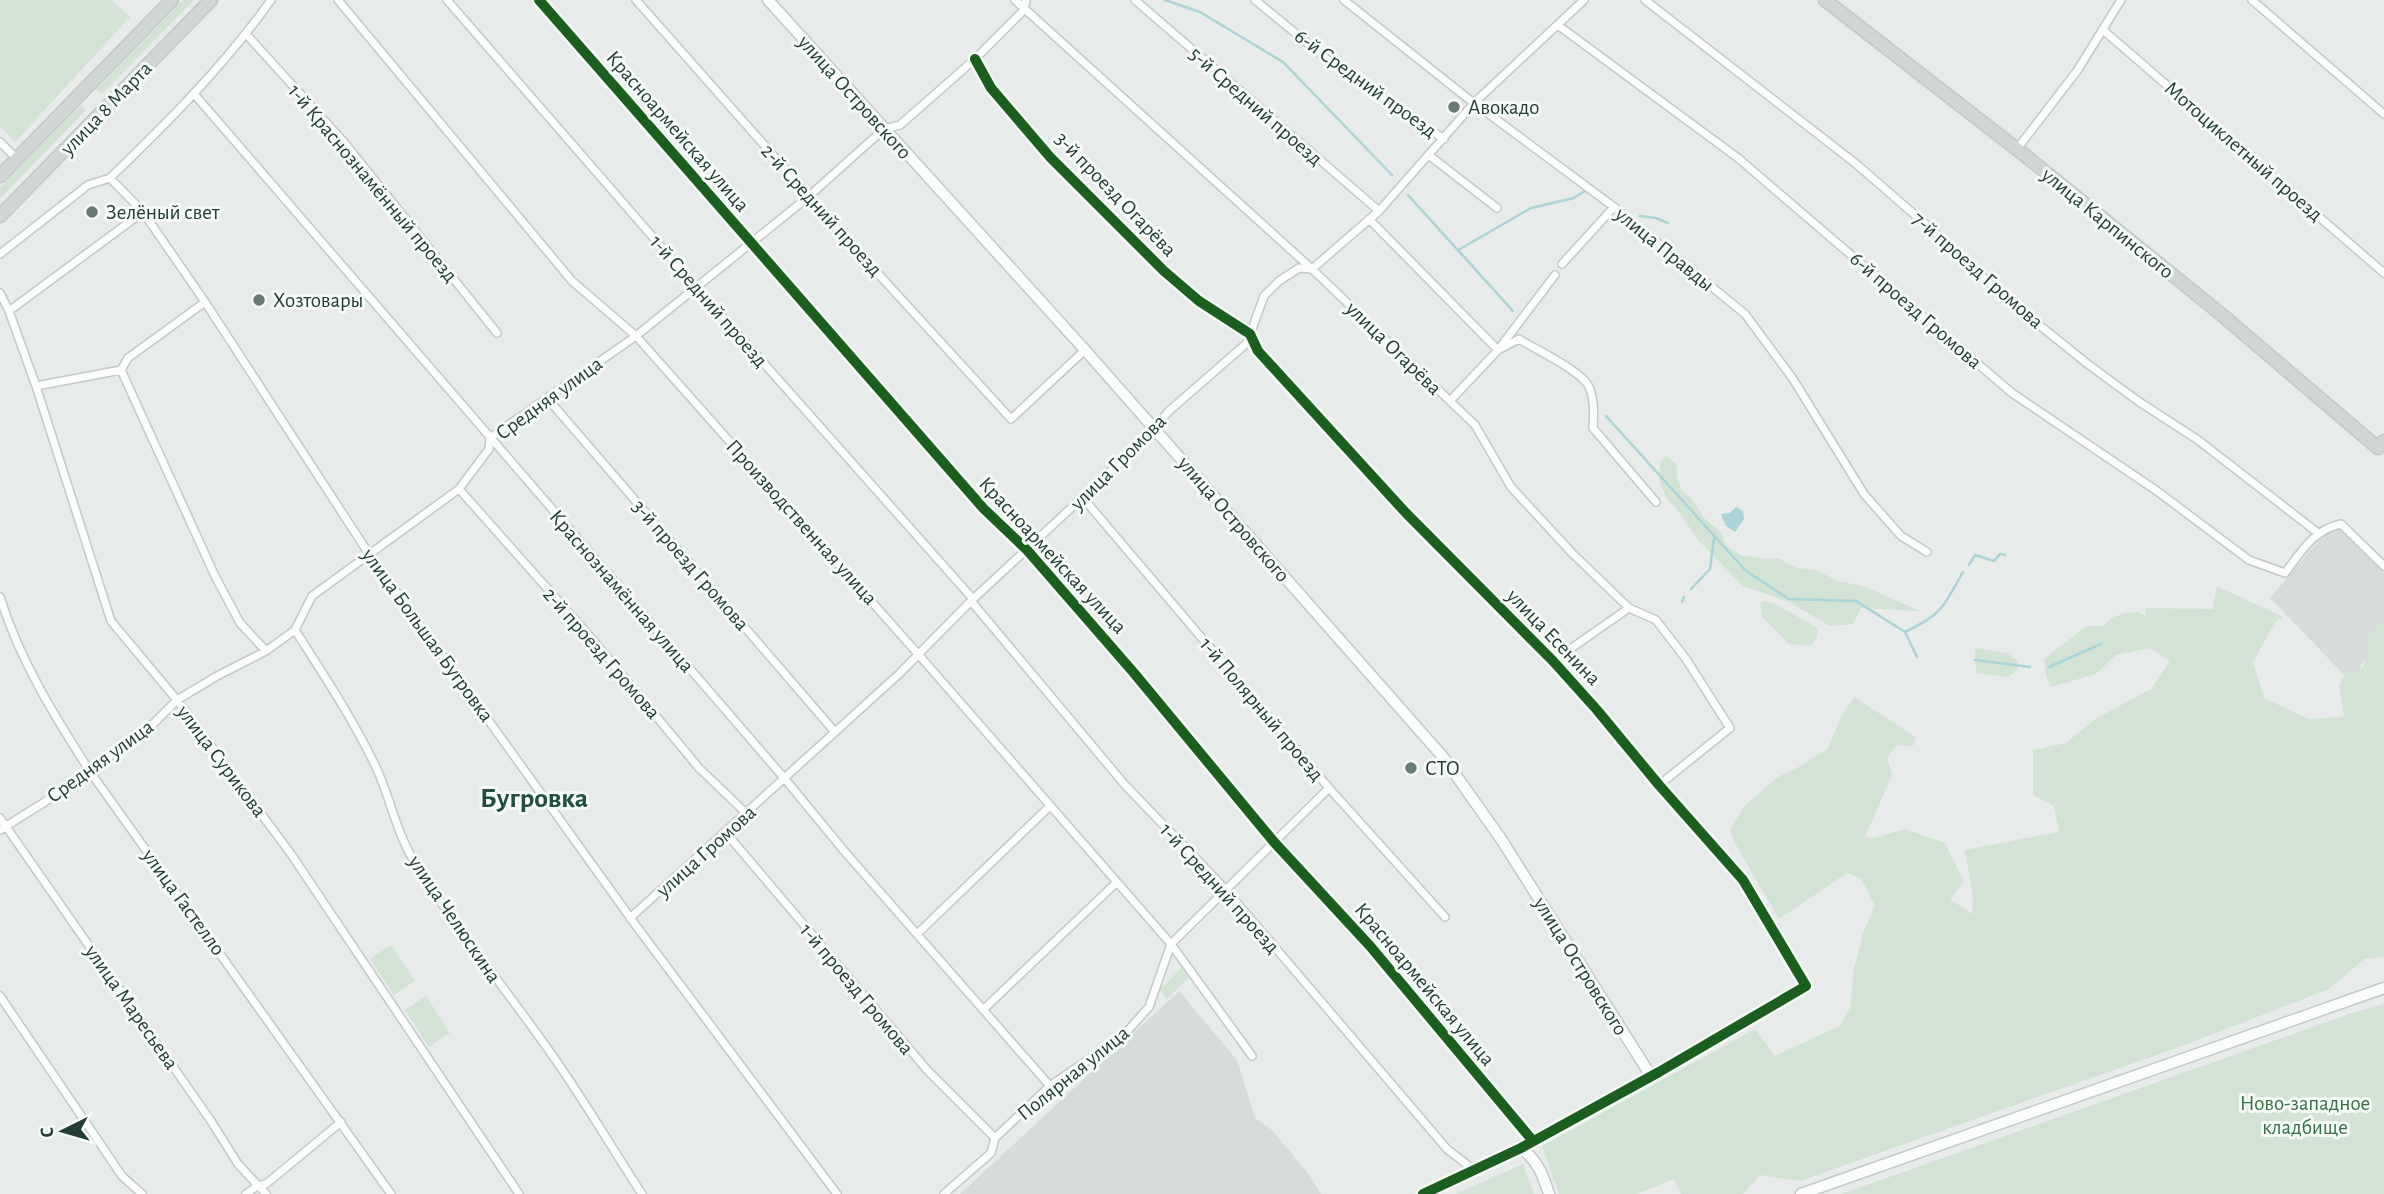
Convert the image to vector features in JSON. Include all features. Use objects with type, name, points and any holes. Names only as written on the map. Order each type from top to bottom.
[{"type":"main road","name":"улица 8 Марта","points":[[0,176],[172,0]]},
{"type":"main road","name":"улица 8 Марта","points":[[0,216],[211,0]]},
{"type":"main road","name":"улица Карпинского","points":[[1825,0],[2017,149],[2382,447]]},
{"type":"street","points":[[0,254],[88,185],[110,178],[195,95],[271,0]]},
{"type":"street","name":"Производственная улица","points":[[338,0],[572,281],[636,336],[1171,944],[1252,1056]]},
{"type":"street","name":"1-й Средний проезд","points":[[447,0],[972,600],[1125,785],[1226,890],[1447,1149],[1474,1170]]},
{"type":"street","name":"Красноармейская улица","points":[[539,0],[985,509],[1027,550],[1143,683],[1274,842],[1370,946],[1533,1141]]},
{"type":"street","name":"2-й Средний проезд","points":[[636,0],[808,197],[1011,419],[1085,350]]},
{"type":"street","name":"улица Островского","points":[[768,0],[1085,350],[1443,757],[1501,839],[1651,1076]]},
{"type":"street","name":"улица Огарёва","points":[[1015,0],[1312,269],[1475,425],[1511,487],[1572,553],[1629,608],[1656,620],[1686,659],[1730,728],[1659,785]]},
{"type":"street","points":[[1024,10],[1026,0]]},
{"type":"street","name":"5-й Средний проезд","points":[[1135,0],[1379,211]]},
{"type":"street","name":"6-й Средний проезд","points":[[1255,0],[1328,60],[1444,139]]},
{"type":"street","name":"улица Правды","points":[[1344,0],[1614,207],[1745,314],[1793,379],[1864,495],[1901,536],[1927,552]]},
{"type":"street","name":"улица Громова","points":[[630,918],[899,674],[972,600],[1155,429],[1169,411],[1247,343],[1259,307],[1271,288],[1299,268],[1312,269],[1379,211],[1475,102],[1584,0]]},
{"type":"street","name":"7-й проезд Громова","points":[[1644,0],[1855,163],[2003,296],[2089,365],[2198,440],[2318,533]]},
{"type":"street","points":[[2017,149],[2077,71],[2121,0]]},
{"type":"street","points":[[2252,0],[2384,114]]},
{"type":"street","name":"Средняя улица","points":[[3,828],[91,773],[130,738],[153,724],[177,700],[266,651],[295,630],[312,596],[459,489],[489,449],[490,438],[636,336],[697,288],[808,197],[884,130],[900,125],[975,59],[1024,10]]},
{"type":"street","name":"6-й проезд Громова","points":[[1559,26],[1738,158],[2012,393],[2158,491],[2249,560],[2285,573],[2318,533]]},
{"type":"street","name":"Мотоциклетный проезд","points":[[2104,30],[2384,273]]},
{"type":"street","name":"1-й Краснознамённый проезд","points":[[246,34],[342,141],[497,333]]},
{"type":"street","name":"3-й проезд Огарёва","points":[[975,59],[991,88],[1050,158],[1164,271],[1199,301],[1250,334]]},
{"type":"street","name":"Краснознамённая улица","points":[[195,95],[1050,1086]]},
{"type":"street","points":[[0,142],[17,159]]},
{"type":"street","points":[[1430,156],[1497,208]]},
{"type":"street","name":"улица Большая Бугровка","points":[[110,178],[143,212],[205,302],[369,554],[630,918],[837,1194]]},
{"type":"street","points":[[1562,264],[1614,207]]},
{"type":"street","points":[[9,311],[143,212]]},
{"type":"street","points":[[1369,219],[1498,349]]},
{"type":"street","points":[[1450,401],[1498,349],[1555,275]]},
{"type":"street","name":"улица Сурикова","points":[[0,293],[36,386],[111,621],[177,700],[242,786],[344,931],[519,1194]]},
{"type":"street","points":[[36,386],[121,370],[128,358],[205,302]]},
{"type":"street","name":"улица Есенина","points":[[1250,334],[1258,351],[1406,513],[1597,710],[1743,880],[1806,986],[1651,1076]]},
{"type":"street","points":[[1498,349],[1519,339],[1572,371],[1588,385],[1595,413],[1593,428],[1656,502]]},
{"type":"street","points":[[121,370],[215,576],[240,623],[266,651]]},
{"type":"street","name":"3-й проезд Громова","points":[[547,398],[835,732]]},
{"type":"street","name":"2-й проезд Громова","points":[[459,489],[593,640],[699,768],[747,814]]},
{"type":"street","name":"1-й Полярный проезд","points":[[1083,498],[1329,788],[1445,918]]},
{"type":"street","points":[[2318,533],[2327,527],[2341,524],[2384,566]]},
{"type":"street","name":"улица Гастелло","points":[[0,597],[10,630],[51,712],[91,773],[391,1194]]},
{"type":"street","points":[[1553,662],[1629,608]]},
{"type":"street","name":"улица Челюскина","points":[[295,630],[354,723],[375,765],[394,820],[412,858],[461,932],[541,1038],[642,1194]]},
{"type":"street","name":"Полярная улица","points":[[944,1194],[990,1153],[995,1138],[1050,1086],[1123,1036],[1149,1007],[1171,944],[1329,788]]},
{"type":"street","points":[[917,934],[1050,806]]},
{"type":"street","name":"улица Маресьева","points":[[0,818],[3,828],[211,1121],[238,1164],[266,1194]]},
{"type":"street","name":"1-й проезд Громова","points":[[726,833],[928,1071],[995,1138]]},
{"type":"street","points":[[984,1009],[1117,882]]},
{"type":"street","points":[[1801,1194],[2384,988]]},
{"type":"street","points":[[0,996],[122,1176],[142,1194]]},
{"type":"street","points":[[1423,1194],[1521,1148],[1651,1076]]},
{"type":"street","points":[[246,1194],[257,1186],[266,1184],[341,1122]]},
{"type":"street","points":[[1521,1148],[1540,1167],[1549,1194]]},
{"type":"shaded area","points":[[2328,530],[2342,530],[2384,573],[2384,629],[2351,682],[2270,598]]},
{"type":"shaded area","points":[[1179,991],[1237,1060],[1255,1118],[1272,1130],[1307,1172],[1321,1194],[960,1194]]},
{"type":"green space","points":[[0,0],[112,0],[130,17],[15,142],[0,126]]},
{"type":"green space","points":[[183,0],[194,0],[102,94],[96,89]]},
{"type":"green space","points":[[80,105],[86,110],[0,199],[0,187]]},
{"type":"green space","points":[[1666,456],[1677,465],[1677,478],[1682,490],[1693,500],[1705,519],[1719,530],[1728,547],[1741,555],[1764,559],[1779,558],[1796,568],[1816,570],[1838,581],[1863,586],[1920,611],[1861,608],[1853,624],[1830,626],[1789,602],[1743,586],[1699,541],[1666,498],[1659,479],[1660,463]]},
{"type":"green space","points":[[2217,586],[2283,617],[2275,622],[2253,662],[2264,698],[2309,719],[2344,717],[2339,686],[2343,677],[2363,667],[2368,650],[2365,640],[2384,616],[2384,957],[2364,959],[2329,989],[2185,1045],[1800,1181],[1760,1175],[1743,1194],[1681,1194],[1674,1179],[1637,1194],[1559,1194],[1542,1146],[1755,1029],[1775,1056],[1839,1026],[1850,1008],[1854,969],[1863,933],[1875,906],[1861,878],[1847,873],[1779,919],[1730,830],[1745,805],[1778,777],[1828,748],[1841,717],[1854,697],[1916,737],[1913,746],[1897,745],[1887,757],[1892,775],[1865,837],[1874,838],[1905,829],[1945,843],[1964,881],[1950,899],[1972,914],[1973,899],[1965,850],[2059,832],[2054,806],[2033,795],[2033,750],[2066,743],[2097,718],[2151,689],[2170,661],[2150,648],[2116,655],[2096,674],[2051,687],[2046,676],[2044,659],[2087,626],[2104,626],[2119,615],[2139,612],[2146,616],[2145,608],[2213,609]]},
{"type":"green space","points":[[1764,601],[1774,603],[1817,628],[1817,636],[1811,646],[1789,644],[1762,617],[1760,604]]},
{"type":"green space","points":[[1975,648],[2007,653],[2017,661],[2018,669],[2008,677],[1976,673]]},
{"type":"green space","points":[[391,945],[415,981],[394,995],[370,959]]},
{"type":"green space","points":[[1182,967],[1189,977],[1167,999],[1160,990]]},
{"type":"green space","points":[[426,996],[450,1033],[429,1047],[405,1010]]},
{"type":"green space","name":"Ново-западное кладбище","points":[[2384,1004],[2384,1194],[1841,1194],[2358,1011]]},
{"type":"green space","points":[[1523,1164],[1534,1194],[1456,1194]]},
{"type":"water","points":[[1736,507],[1743,511],[1744,519],[1735,532],[1726,526],[1721,514],[1730,513]]},
{"type":"waterway","points":[[1165,0],[1200,12],[1283,62],[1392,175]]},
{"type":"waterway","points":[[1460,249],[1531,208],[1574,198],[1588,189]]},
{"type":"waterway","points":[[1408,195],[1513,311]]},
{"type":"waterway","points":[[1640,216],[1668,223]]},
{"type":"waterway","points":[[1606,416],[1746,571],[1789,599],[1856,601],[1905,632],[1927,620],[1941,608],[1963,572]]},
{"type":"waterway","points":[[1691,589],[1710,569],[1714,538]]},
{"type":"waterway","points":[[1969,565],[1975,555],[1994,561],[2000,554],[2005,555]]},
{"type":"waterway","points":[[1682,602],[1684,597]]},
{"type":"waterway","points":[[1905,632],[1917,657]]},
{"type":"waterway","points":[[2049,667],[2101,644]]},
{"type":"waterway","points":[[1975,660],[2030,667]]},
{"type":"cycle path","points":[[539,0],[984,509],[1027,550],[1134,673],[1274,842],[1370,946],[1533,1141]]},
{"type":"cycle path","points":[[975,59],[991,88],[1050,157],[1164,271],[1199,301],[1250,334],[1258,351],[1406,513],[1553,661],[1597,710],[1743,880],[1806,986],[1659,1072],[1521,1148],[1423,1194]]},
{"type":"place","name":"Авокадо","points":[[1454,107]]},
{"type":"place","name":"Зелёный свет","points":[[92,212]]},
{"type":"place","name":"Хозтовары","points":[[259,300]]},
{"type":"place","name":"СТО","points":[[1411,768]]},
{"type":"district","name":"Бугровка","points":[[534,797]]}]
